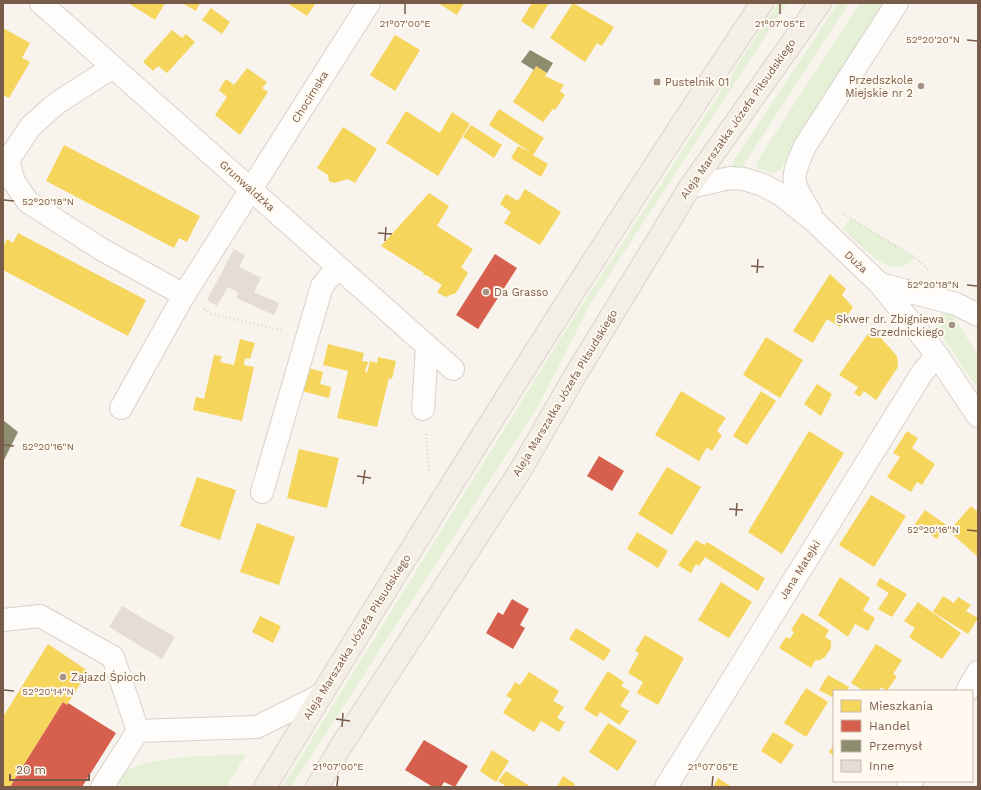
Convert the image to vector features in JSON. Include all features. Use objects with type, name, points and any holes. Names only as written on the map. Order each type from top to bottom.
[{"type":"main road","name":"Aleja Marszałka Józefa Piłsudskiego","points":[[265,787],[503,402],[690,111],[762,3]]},
{"type":"main road","name":"Aleja Marszałka Józefa Piłsudskiego","points":[[317,787],[345,739],[520,471],[573,379],[690,187],[820,3]]},
{"type":"street","name":"Chocimska","points":[[121,408],[184,295],[369,3]]},
{"type":"street","points":[[815,222],[797,189],[794,180],[794,170],[805,146],[897,3]]},
{"type":"street","name":"Grunwaldzka","points":[[53,7],[113,67],[453,369]]},
{"type":"street","points":[[113,67],[57,103],[31,126],[6,158],[14,182],[28,202],[101,249],[184,295]]},
{"type":"street","name":"Duża","points":[[690,187],[730,178],[744,179],[763,185],[780,194],[815,222],[880,284],[937,355],[978,416]]},
{"type":"street","points":[[262,492],[322,286],[338,267]]},
{"type":"street","points":[[880,284],[956,304],[978,315]]},
{"type":"street","points":[[423,409],[427,346]]},
{"type":"street","name":"Jana Matejki","points":[[666,787],[922,373],[937,355]]},
{"type":"street","points":[[3,620],[40,616],[113,657],[138,731]]},
{"type":"street","points":[[968,690],[978,672]]},
{"type":"street","points":[[138,731],[257,727],[321,695]]},
{"type":"street","points":[[102,787],[138,731]]},
{"type":"path","points":[[838,210],[916,258],[934,275]]},
{"type":"path","points":[[184,295],[209,313],[308,336]]},
{"type":"path","points":[[423,409],[429,472]]},
{"type":"green space","points":[[778,3],[787,3],[592,301],[537,408],[291,787],[282,787],[564,333]]},
{"type":"green space","points":[[838,3],[849,3],[745,163],[744,167],[733,168],[732,163]]},
{"type":"green space","points":[[860,3],[884,3],[781,169],[774,173],[756,168],[759,158]]},
{"type":"green space","points":[[851,218],[916,258],[906,265],[899,267],[892,267],[877,260],[843,229]]},
{"type":"green space","points":[[948,313],[952,315],[978,355],[978,385],[976,386],[937,329],[936,319],[941,314]]},
{"type":"green space","points":[[246,754],[226,787],[118,787],[127,771],[151,762],[184,757]]},
{"type":"building: Mieszkania","points":[[128,3],[165,3],[155,20]]},
{"type":"building: Mieszkania","points":[[182,3],[200,3],[196,11]]},
{"type":"building: Mieszkania","points":[[287,3],[316,3],[307,16]]},
{"type":"building: Mieszkania","points":[[438,3],[464,3],[457,15]]},
{"type":"building: Mieszkania","points":[[532,3],[549,3],[533,29],[521,21]]},
{"type":"building: Mieszkania","points":[[573,3],[614,27],[602,46],[597,43],[585,62],[550,38]]},
{"type":"building: Mieszkania","points":[[211,8],[230,22],[222,34],[202,20]]},
{"type":"building: Mieszkania","points":[[3,28],[30,43],[22,58],[30,62],[9,98],[3,95]]},
{"type":"building: Mieszkania","points":[[172,30],[182,38],[186,34],[195,42],[167,73],[158,66],[153,71],[143,62]]},
{"type":"building: Mieszkania","points":[[395,35],[420,50],[395,91],[370,75]]},
{"type":"building: Mieszkania","points":[[536,66],[547,73],[545,76],[564,85],[560,91],[565,95],[555,110],[553,109],[543,122],[513,102]]},
{"type":"building: Mieszkania","points":[[247,68],[267,82],[262,88],[268,92],[240,135],[215,115],[227,97],[219,90],[226,79],[234,85]]},
{"type":"building: Mieszkania","points":[[499,109],[544,138],[533,155],[548,164],[541,177],[511,158],[518,146],[530,152],[489,125]]},
{"type":"building: Mieszkania","points":[[406,111],[440,133],[452,112],[470,124],[438,176],[386,143]]},
{"type":"building: Mieszkania","points":[[471,125],[502,145],[494,158],[463,137]]},
{"type":"building: Mieszkania","points":[[343,127],[377,149],[355,183],[348,179],[334,183],[329,181],[328,175],[317,168]]},
{"type":"building: Mieszkania","points":[[64,145],[200,216],[187,242],[179,238],[174,248],[46,181]]},
{"type":"building: Mieszkania","points":[[525,189],[561,212],[540,245],[504,223],[511,212],[500,204],[506,194],[518,201]]},
{"type":"building: Mieszkania","points":[[429,193],[449,206],[437,226],[473,249],[461,267],[468,273],[456,293],[445,297],[437,292],[442,285],[426,275],[423,275],[424,273],[381,246]]},
{"type":"building: Mieszkania","points":[[18,233],[146,300],[128,336],[3,270],[3,247],[7,239],[13,243]]},
{"type":"building: Mieszkania","points":[[830,274],[846,289],[842,295],[853,307],[840,327],[827,319],[813,343],[793,331]]},
{"type":"building: Mieszkania","points":[[872,328],[897,356],[898,367],[876,400],[864,391],[860,397],[854,393],[858,387],[839,375]]},
{"type":"building: Mieszkania","points":[[766,337],[803,360],[780,398],[743,375]]},
{"type":"building: Mieszkania","points":[[240,339],[255,343],[250,359],[245,358],[244,365],[254,367],[242,421],[193,410],[196,397],[204,399],[214,355],[222,356],[220,362],[234,365]]},
{"type":"building: Mieszkania","points":[[328,344],[364,353],[362,361],[368,362],[365,372],[367,373],[370,361],[377,363],[378,357],[396,361],[392,379],[389,378],[377,427],[337,418],[348,371],[323,365]]},
{"type":"building: Mieszkania","points":[[308,368],[323,372],[320,384],[331,387],[329,398],[302,391]]},
{"type":"building: Mieszkania","points":[[817,384],[832,394],[821,416],[804,404]]},
{"type":"building: Mieszkania","points":[[681,391],[726,418],[717,431],[722,435],[712,451],[707,447],[699,461],[655,435]]},
{"type":"building: Mieszkania","points":[[761,391],[776,401],[747,445],[733,436]]},
{"type":"building: Mieszkania","points":[[809,431],[844,453],[782,554],[748,532]]},
{"type":"building: Mieszkania","points":[[907,431],[918,438],[912,448],[935,464],[922,485],[917,482],[911,492],[887,477],[900,457],[893,453]]},
{"type":"building: Mieszkania","points":[[299,449],[339,458],[327,508],[287,498]]},
{"type":"building: Mieszkania","points":[[667,467],[701,487],[672,535],[638,514]]},
{"type":"building: Mieszkania","points":[[197,477],[236,490],[220,540],[180,526]]},
{"type":"building: Mieszkania","points":[[871,495],[906,516],[874,567],[839,545]]},
{"type":"building: Mieszkania","points":[[971,506],[978,512],[978,557],[949,531]]},
{"type":"building: Mieszkania","points":[[925,510],[946,525],[937,539],[915,524]]},
{"type":"building: Mieszkania","points":[[257,523],[295,537],[279,585],[240,572]]},
{"type":"building: Mieszkania","points":[[637,532],[668,551],[658,568],[627,549]]},
{"type":"building: Mieszkania","points":[[696,540],[704,545],[707,542],[765,578],[758,591],[705,557],[699,566],[696,564],[691,573],[678,565]]},
{"type":"building: Mieszkania","points":[[840,577],[870,598],[863,610],[875,618],[868,631],[855,624],[848,637],[818,615]]},
{"type":"building: Mieszkania","points":[[880,578],[907,594],[892,617],[878,609],[889,593],[876,585]]},
{"type":"building: Mieszkania","points":[[721,582],[752,602],[729,638],[698,620]]},
{"type":"building: Mieszkania","points":[[943,596],[954,603],[958,597],[971,605],[966,611],[978,618],[968,634],[933,612]]},
{"type":"building: Mieszkania","points":[[918,602],[961,633],[942,659],[909,637],[915,628],[904,621]]},
{"type":"building: Mieszkania","points":[[802,613],[829,630],[825,637],[831,641],[831,648],[825,657],[818,661],[816,659],[811,668],[779,648],[786,637],[790,639],[794,632],[791,630]]},
{"type":"building: Mieszkania","points":[[260,616],[281,626],[273,643],[252,632]]},
{"type":"building: Mieszkania","points":[[576,628],[611,650],[604,661],[569,639]]},
{"type":"building: Mieszkania","points":[[645,635],[684,658],[658,705],[637,693],[643,682],[628,673],[639,653],[635,651]]},
{"type":"building: Mieszkania","points":[[48,644],[88,671],[67,705],[63,702],[10,787],[3,787],[3,717]]},
{"type":"building: Mieszkania","points":[[876,644],[902,660],[893,674],[897,676],[888,690],[881,687],[880,690],[862,690],[851,683]]},
{"type":"building: Mieszkania","points":[[608,671],[624,682],[621,686],[630,691],[620,706],[629,711],[620,725],[600,712],[597,717],[584,709]]},
{"type":"building: Mieszkania","points":[[529,672],[559,691],[553,701],[564,707],[557,718],[565,722],[559,732],[541,721],[534,732],[503,713],[512,699],[506,696],[515,682],[520,685]]},
{"type":"building: Mieszkania","points":[[828,675],[849,687],[848,690],[833,690],[833,697],[819,690]]},
{"type":"building: Mieszkania","points":[[806,688],[828,702],[806,737],[784,723]]},
{"type":"building: Mieszkania","points":[[608,723],[637,741],[618,771],[589,752]]},
{"type":"building: Mieszkania","points":[[773,732],[794,745],[781,764],[761,751]]},
{"type":"building: Mieszkania","points":[[833,746],[833,755],[829,752]]},
{"type":"building: Mieszkania","points":[[492,750],[509,761],[496,782],[480,771]]},
{"type":"building: Mieszkania","points":[[506,771],[531,787],[507,787],[498,781]]},
{"type":"building: Mieszkania","points":[[563,776],[575,784],[574,785],[576,787],[557,787]]},
{"type":"building: Mieszkania","points":[[718,778],[732,787],[713,787]]},
{"type":"building: Handel","name":"Da Grasso","points":[[495,254],[517,268],[478,329],[456,315]]},
{"type":"building: Handel","points":[[599,456],[624,471],[612,491],[587,476]]},
{"type":"building: Handel","points":[[512,599],[529,609],[520,625],[525,628],[513,649],[486,633],[498,612],[503,615]]},
{"type":"building: Handel","points":[[63,702],[67,705],[68,703],[116,733],[82,787],[10,787]]},
{"type":"building: Handel","points":[[424,740],[468,766],[455,787],[444,782],[441,787],[433,787],[405,770]]},
{"type":"building: Przemysł","points":[[530,50],[553,63],[547,73],[536,66],[534,70],[521,62]]},
{"type":"building: Przemysł","points":[[3,420],[18,432],[3,462]]},
{"type":"building: Inne","points":[[234,249],[245,255],[239,267],[261,278],[254,292],[279,303],[274,315],[236,298],[239,293],[228,287],[217,306],[207,300]]},
{"type":"building: Inne","points":[[122,606],[175,637],[162,659],[109,627]]},
{"type":"place","name":"Pustelnik 01","points":[[657,82]]},
{"type":"place","name":"Przedszkole Miejskie nr 2","points":[[921,86]]},
{"type":"place","name":"Da Grasso","points":[[486,292]]},
{"type":"place","name":"Skwer dr. Zbigniewa Srzednickiego","points":[[952,325]]},
{"type":"place","name":"Zajazd Śpioch","points":[[63,677]]}]
